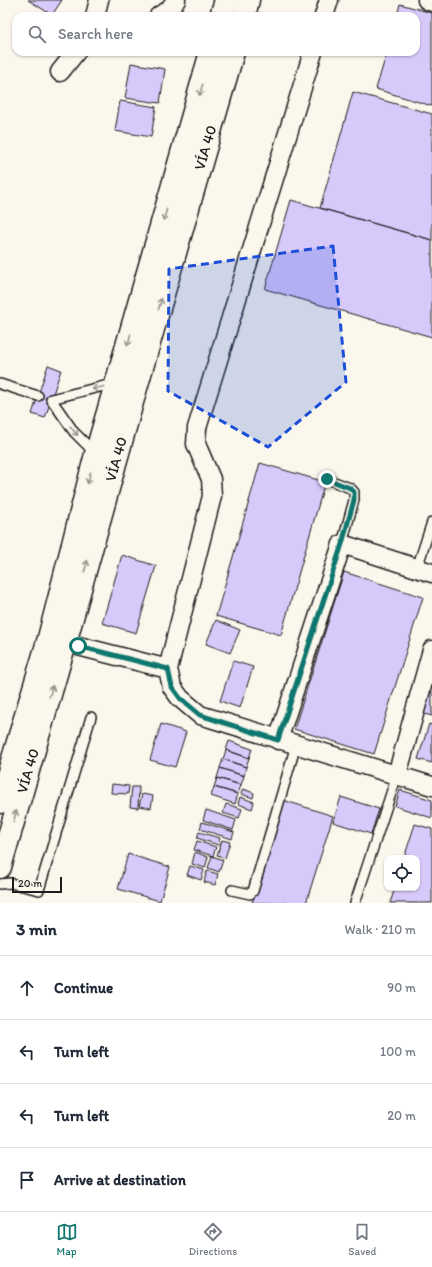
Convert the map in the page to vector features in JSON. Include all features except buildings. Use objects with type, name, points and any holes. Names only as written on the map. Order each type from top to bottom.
[{"type":"highway","points":[[223,12],[226,0]]},
{"type":"highway","points":[[245,12],[248,0]]},
{"type":"highway","name":"VÍA 40","points":[[0,867],[57,641],[126,386],[210,56]]},
{"type":"highway","name":"VÍA 40","points":[[126,386],[232,56]]},
{"type":"highway","name":"VÍA 40","points":[[0,802],[57,641]]},
{"type":"street","points":[[96,12],[99,0]]},
{"type":"street","points":[[165,12],[169,10],[176,0]]},
{"type":"street","points":[[325,12],[328,0]]},
{"type":"street","points":[[427,0],[432,2]]},
{"type":"street","points":[[60,72],[73,56]]},
{"type":"street","points":[[312,56],[197,428],[196,444],[211,479],[212,496],[168,669],[172,687],[180,698],[200,715],[432,786]]},
{"type":"street","points":[[278,740],[342,544],[425,571]]},
{"type":"street","points":[[57,641],[168,669]]},
{"type":"street","points":[[396,775],[432,650]]},
{"type":"lane","points":[[0,384],[38,396]]},
{"type":"lane","points":[[106,457],[74,432],[51,399],[126,386]]},
{"type":"lane","points":[[327,479],[350,488],[354,492],[354,500],[342,544]]},
{"type":"lane","points":[[425,571],[432,522]]},
{"type":"lane","points":[[0,884],[10,883],[39,890],[91,717]]},
{"type":"lane","points":[[232,890],[246,894],[250,894],[253,891],[296,745]]},
{"type":"lane","points":[[355,903],[396,775]]},
{"type":"highlighted area","points":[[333,246],[346,382],[268,447],[168,391],[169,269]]},
{"type":"route","points":[[78,646],[168,669],[172,687],[180,698],[200,715],[278,740],[342,544],[354,500],[354,492],[350,488],[327,479]]}]
